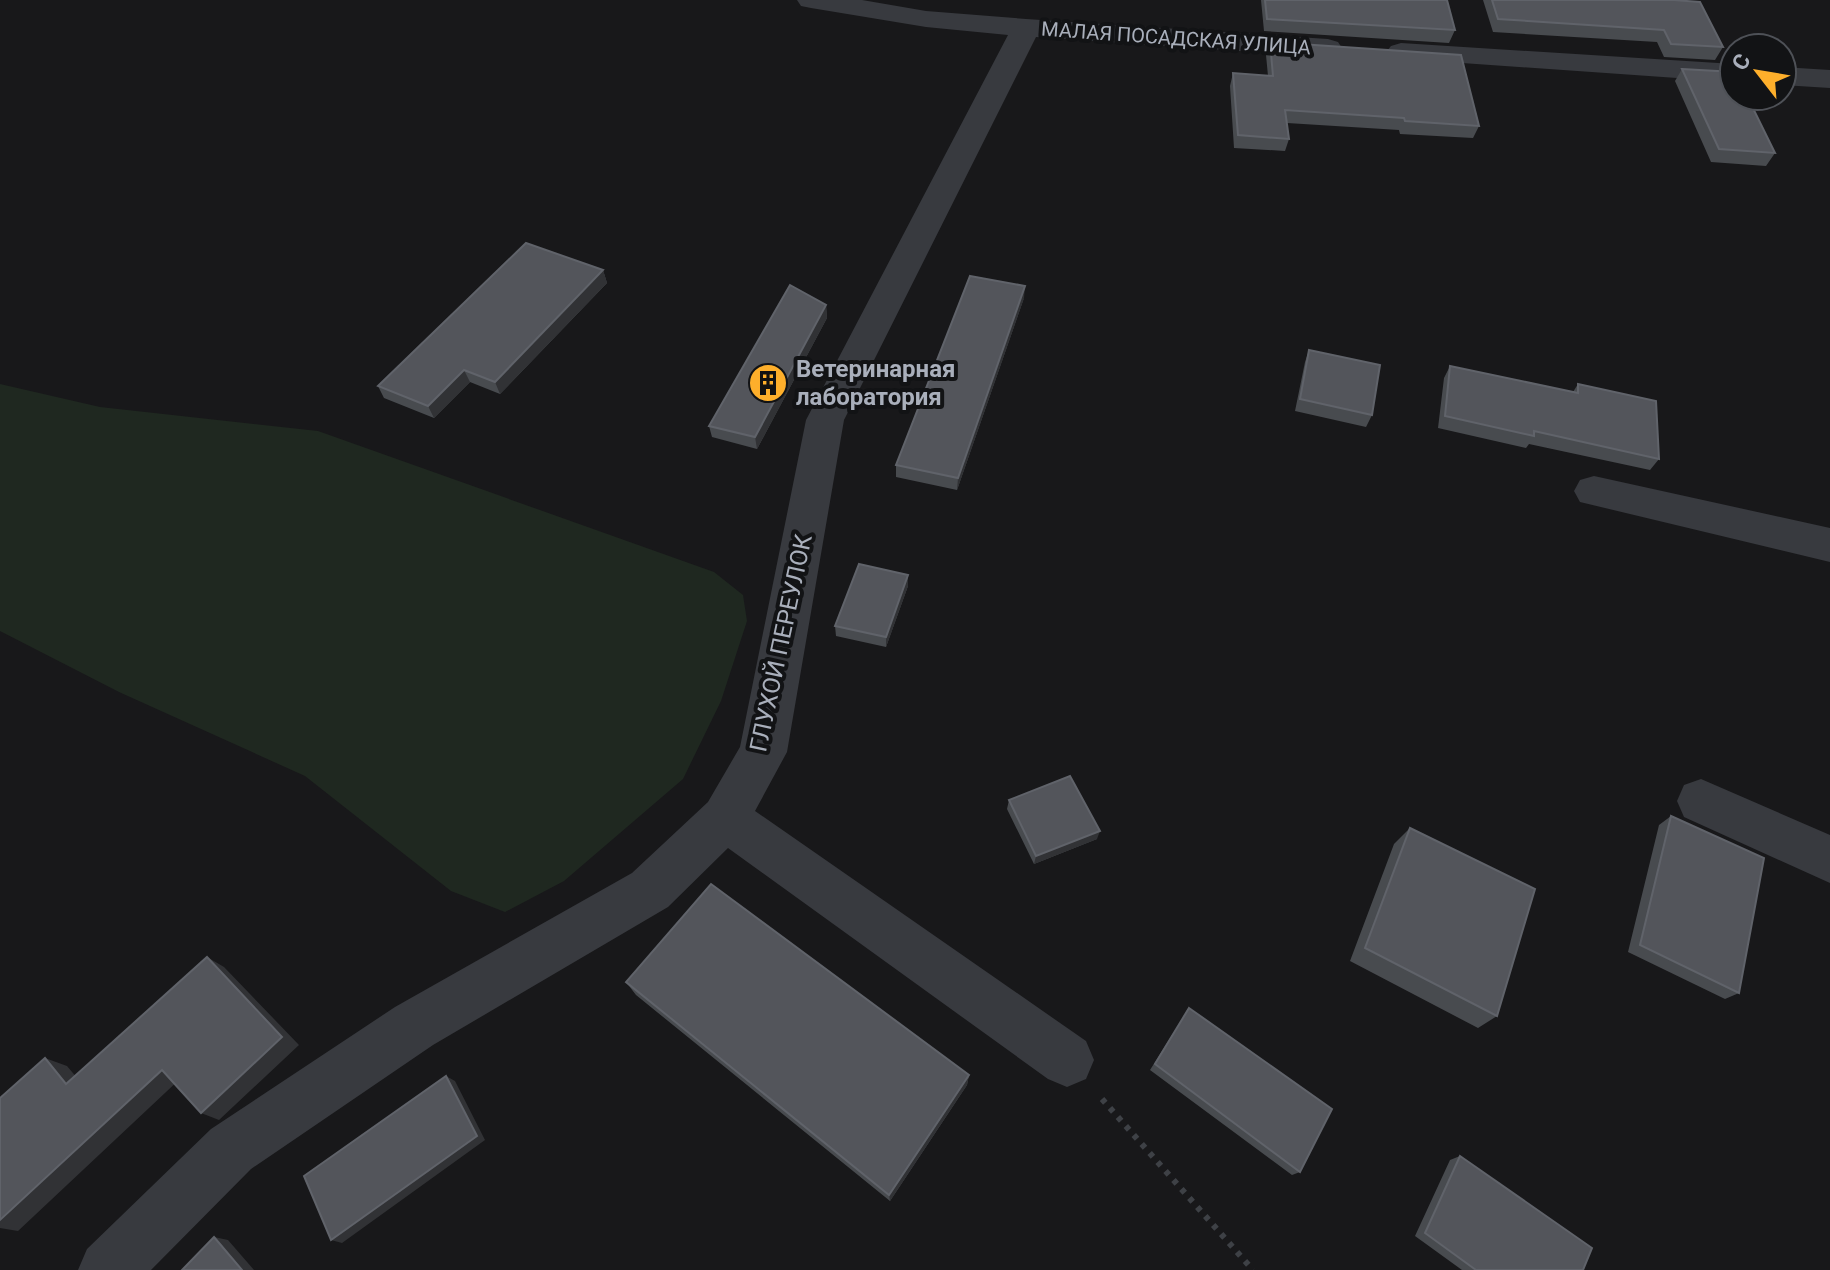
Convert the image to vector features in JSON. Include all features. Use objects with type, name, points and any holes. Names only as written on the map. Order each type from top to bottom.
[{"type":"street","name":"МАЛАЯ ПОСАДСКАЯ УЛИЦА","points":[[811,0],[928,9],[1026,28],[1718,72]]},
{"type":"street","name":"ГЛУХОЙ ПЕРЕУЛОК","points":[[108,1270],[231,1149],[414,1026],[650,890],[725,818],[763,752],[825,420],[1026,28]]},
{"type":"street","points":[[1798,77],[1830,79]]},
{"type":"street","points":[[1594,491],[1830,545]]},
{"type":"street","points":[[1701,801],[1830,859]]},
{"type":"street","points":[[725,818],[1067,1060]]},
{"type":"path","points":[[1067,1060],[1253,1270]]},
{"type":"shaded area","points":[[0,384],[100,407],[318,431],[714,572],[743,595],[747,621],[721,701],[683,779],[564,881],[505,912],[451,891],[305,776],[119,692],[0,631]]},
{"type":"building","points":[[1265,0],[1447,0],[1455,30],[1267,19]]},
{"type":"building","points":[[1492,0],[1700,2],[1718,37],[1718,47],[1671,44],[1664,30],[1498,19]]},
{"type":"building","points":[[1270,42],[1461,55],[1479,126],[1285,110],[1289,139],[1238,135],[1233,73],[1273,76]]},
{"type":"building","points":[[1682,69],[1718,71],[1718,112],[1755,112],[1775,153],[1719,149]]},
{"type":"building","points":[[526,243],[603,270],[495,382],[464,370],[428,406],[378,386]]},
{"type":"building","points":[[970,276],[1025,286],[958,478],[896,465]]},
{"type":"building","name":"Ветеринарная лаборатория","points":[[790,285],[826,305],[755,437],[709,426]]},
{"type":"building","points":[[1309,350],[1380,365],[1372,415],[1300,399]]},
{"type":"building","points":[[1450,366],[1578,393],[1578,384],[1656,401],[1659,459],[1534,431],[1534,436],[1445,416]]},
{"type":"building","points":[[859,564],[908,575],[886,637],[835,626]]},
{"type":"building","points":[[1070,776],[1100,831],[1036,856],[1009,800]]},
{"type":"building","points":[[1671,816],[1764,858],[1739,993],[1640,945]]},
{"type":"building","points":[[1410,828],[1535,889],[1497,1016],[1365,948]]},
{"type":"building","points":[[711,884],[969,1075],[889,1195],[626,982]]},
{"type":"building","points":[[207,957],[282,1037],[201,1113],[162,1070],[0,1220],[0,1098],[45,1058],[66,1084]]},
{"type":"building","points":[[1189,1008],[1332,1109],[1300,1172],[1155,1064]]},
{"type":"building","points":[[446,1076],[477,1136],[331,1240],[304,1176]]},
{"type":"building","points":[[1460,1156],[1592,1248],[1583,1270],[1476,1270],[1425,1233]]},
{"type":"building","points":[[214,1237],[242,1270],[182,1270]]},
{"type":"place","name":"Ветеринарная лаборатория","points":[[768,383]]}]
